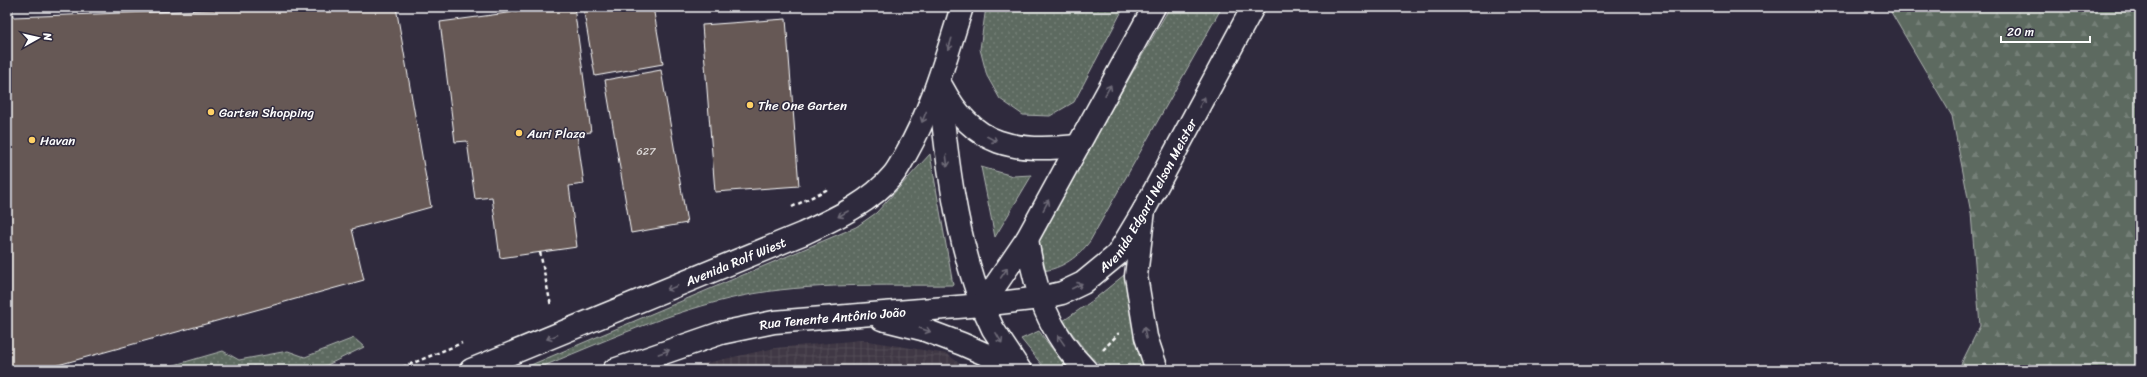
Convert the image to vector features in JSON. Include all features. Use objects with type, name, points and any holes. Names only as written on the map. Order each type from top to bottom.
[{"type":"main road","name":"Avenida Rolf Wiest","points":[[471,370],[802,234],[842,215],[869,197],[894,175],[916,137],[939,81],[962,7]]},
{"type":"main road","points":[[982,305],[1028,239],[1154,7]]},
{"type":"main road","name":"Avenida Edgard Nelson Meister","points":[[982,305],[1040,298],[1062,293],[1099,272],[1117,255],[1144,210],[1253,7]]},
{"type":"main road","points":[[939,81],[952,105],[971,126],[994,141],[1021,148],[1049,149],[1078,146]]},
{"type":"main road","points":[[939,81],[947,164],[957,220],[969,271],[993,329],[1019,370]]},
{"type":"main road","points":[[1144,210],[1136,276],[1146,337],[1157,370]]},
{"type":"main road","points":[[1028,239],[1032,272],[1040,298],[1054,330],[1071,354],[1086,370]]},
{"type":"main road","name":"Rua Tenente Antônio João","points":[[614,370],[721,333],[774,322],[982,305]]},
{"type":"main road","points":[[860,314],[922,329],[962,344],[1019,370]]},
{"type":"path","points":[[540,252],[551,306]]},
{"type":"path","points":[[1086,370],[1131,320],[1142,317]]},
{"type":"shaded area","points":[[862,340],[947,354],[968,370],[675,370],[775,348]]},
{"type":"green space","points":[[986,7],[1124,7],[1074,102],[1050,116],[1023,115],[1000,99],[987,76],[980,49]]},
{"type":"green space","points":[[1170,7],[1222,7],[1090,241],[1081,252],[1063,265],[1042,271],[1037,245],[1047,222]]},
{"type":"green space","points":[[1888,7],[2140,7],[2140,370],[1958,370],[1980,326],[1971,213],[1952,116]]},
{"type":"green space","points":[[930,154],[953,285],[873,285],[820,287],[742,296],[715,302],[636,328],[534,370],[519,370],[856,227],[876,213]]},
{"type":"green space","points":[[981,167],[1013,176],[1032,175],[995,237]]},
{"type":"green space","points":[[1129,271],[1134,327],[1145,370],[1105,370],[1087,353],[1063,321],[1092,301]]},
{"type":"green space","points":[[1039,331],[1068,370],[1046,370],[1021,339]]},
{"type":"green space","points":[[354,338],[364,347],[317,370],[157,370],[223,351],[239,360],[288,351],[305,357]]},
{"type":"building","name":"Garten Shopping","points":[[7,7],[12,7],[13,17],[289,7],[396,7],[431,207],[352,229],[364,280],[40,370],[7,370]]},
{"type":"building","name":"Auri Plaza","points":[[552,7],[574,7],[591,132],[577,134],[584,184],[569,186],[577,247],[500,258],[492,197],[475,199],[467,141],[455,142],[440,22]]},
{"type":"building","points":[[583,7],[653,7],[663,64],[595,76]]},
{"type":"building","name":"The One Garten","points":[[786,19],[799,186],[715,192],[702,25]]},
{"type":"building","points":[[661,70],[687,223],[631,233],[605,80]]},
{"type":"place","name":"The One Garten","points":[[750,105]]},
{"type":"place","name":"Garten Shopping","points":[[211,112]]},
{"type":"place","name":"Auri Plaza","points":[[519,133]]},
{"type":"place","name":"Havan","points":[[32,140]]}]
